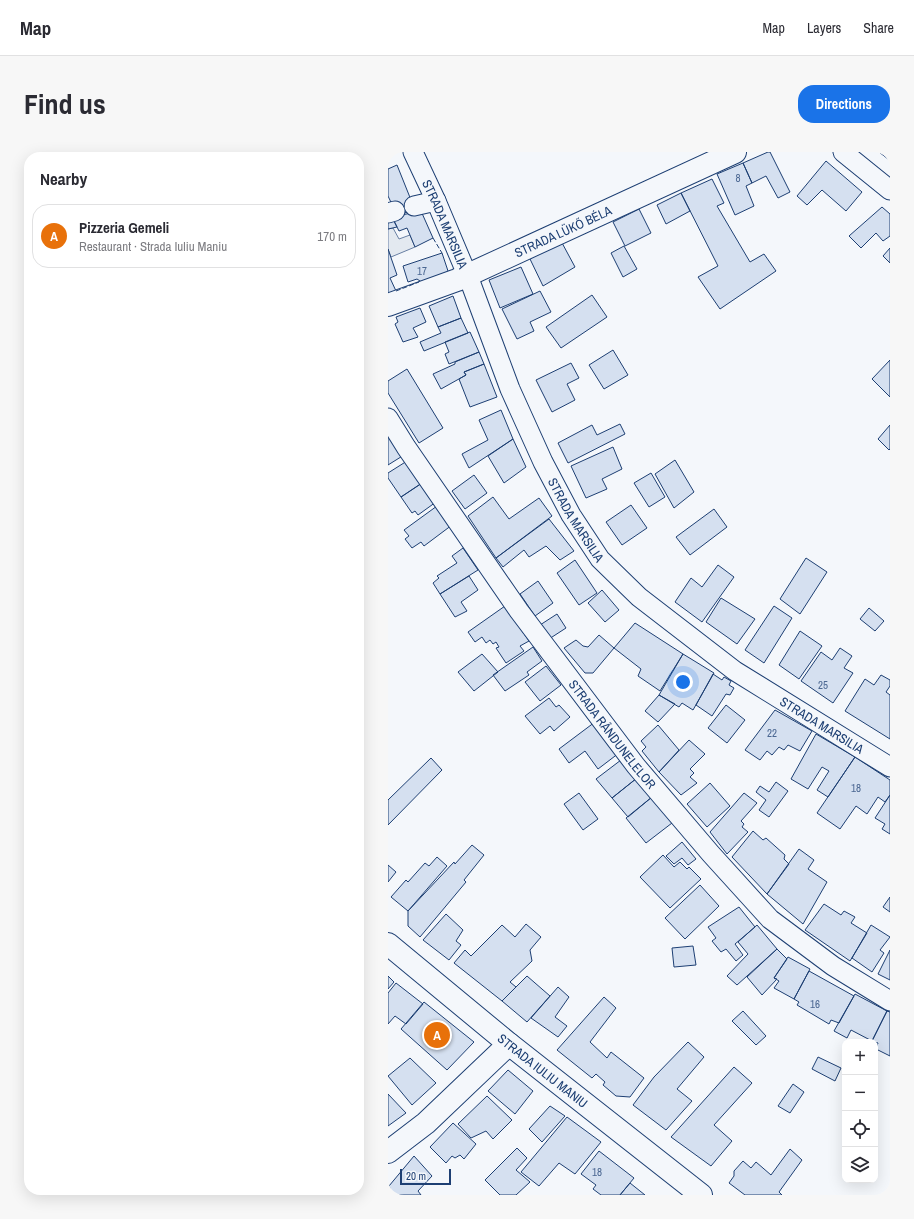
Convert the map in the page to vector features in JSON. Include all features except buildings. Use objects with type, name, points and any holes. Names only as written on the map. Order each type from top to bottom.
[{"type":"main road","name":"STRADA LÜKŐ BÉLA","points":[[388,305],[467,276],[736,152]]},
{"type":"main road","name":"STRADA IULIU MANIU","points":[[388,944],[509,1044],[700,1195]]},
{"type":"main road","points":[[388,1152],[426,1123],[509,1044]]},
{"type":"street","name":"STRADA MARSILIA","points":[[413,152],[436,201],[467,276],[510,389],[543,462],[572,515],[600,559],[638,597],[735,671],[890,767]]},
{"type":"street","points":[[843,152],[890,190]]},
{"type":"street","points":[[414,206],[436,201]]},
{"type":"street","name":"STRADA RÂNDUNELELOR","points":[[388,418],[406,447],[519,611],[636,766],[711,854],[770,919],[833,966],[890,1001]]},
{"type":"shaded area","points":[[393,228],[399,239],[410,235],[415,247],[391,257],[388,249],[388,229]]},
{"type":"fence","points":[[433,238],[442,253]]},
{"type":"fence","points":[[396,291],[419,282]]},
{"type":"place","name":"Pizzeria Gemeli","points":[[437,1035]]}]
